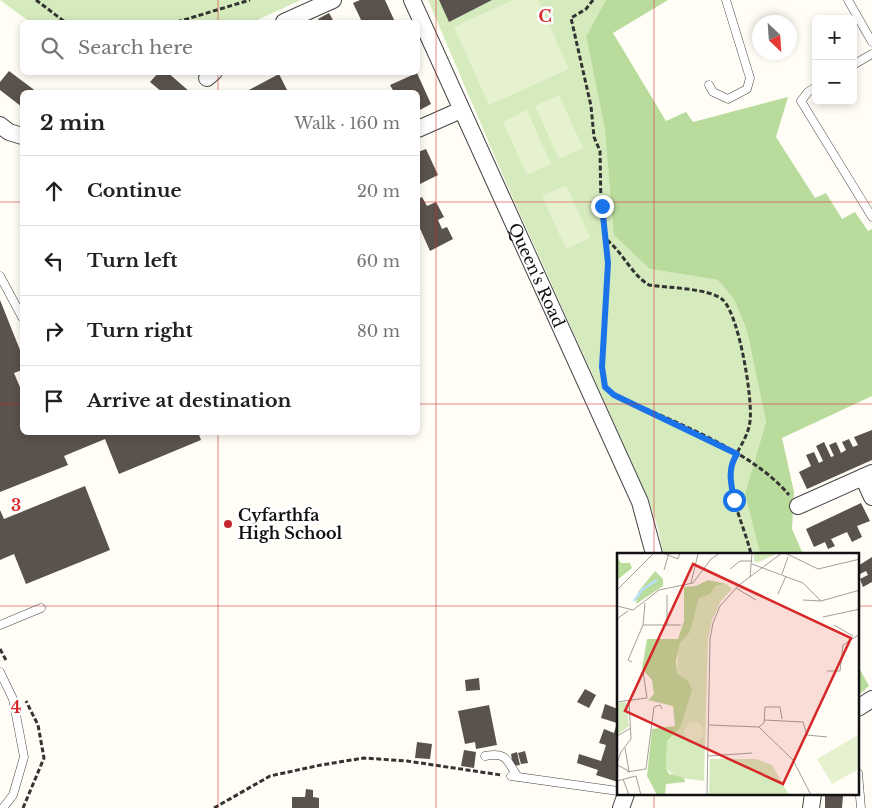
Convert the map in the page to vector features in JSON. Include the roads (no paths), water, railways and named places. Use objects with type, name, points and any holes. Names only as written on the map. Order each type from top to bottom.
[{"type":"street","points":[[288,20],[333,0]]},
{"type":"street","name":"Queen's Road","points":[[412,0],[461,110],[598,390],[640,502],[654,553]]},
{"type":"street","points":[[420,128],[461,110]]},
{"type":"street","points":[[0,125],[9,132],[20,135]]},
{"type":"street","points":[[798,506],[867,475],[872,497]]},
{"type":"street","points":[[860,707],[872,699]]},
{"type":"lane","points":[[709,85],[713,92],[728,99],[747,89],[750,78],[726,0]]},
{"type":"lane","points":[[848,0],[872,42]]},
{"type":"lane","points":[[857,63],[872,54]]},
{"type":"lane","points":[[812,90],[801,101],[872,217]]},
{"type":"lane","points":[[0,276],[20,313]]},
{"type":"lane","points":[[0,625],[41,608]]},
{"type":"lane","points":[[0,672],[13,699],[24,757],[13,795],[3,808]]},
{"type":"lane","points":[[485,756],[498,754],[506,757],[515,776],[617,791]]},
{"type":"place","name":"Cyfarthfa High School","points":[[228,524]]}]
